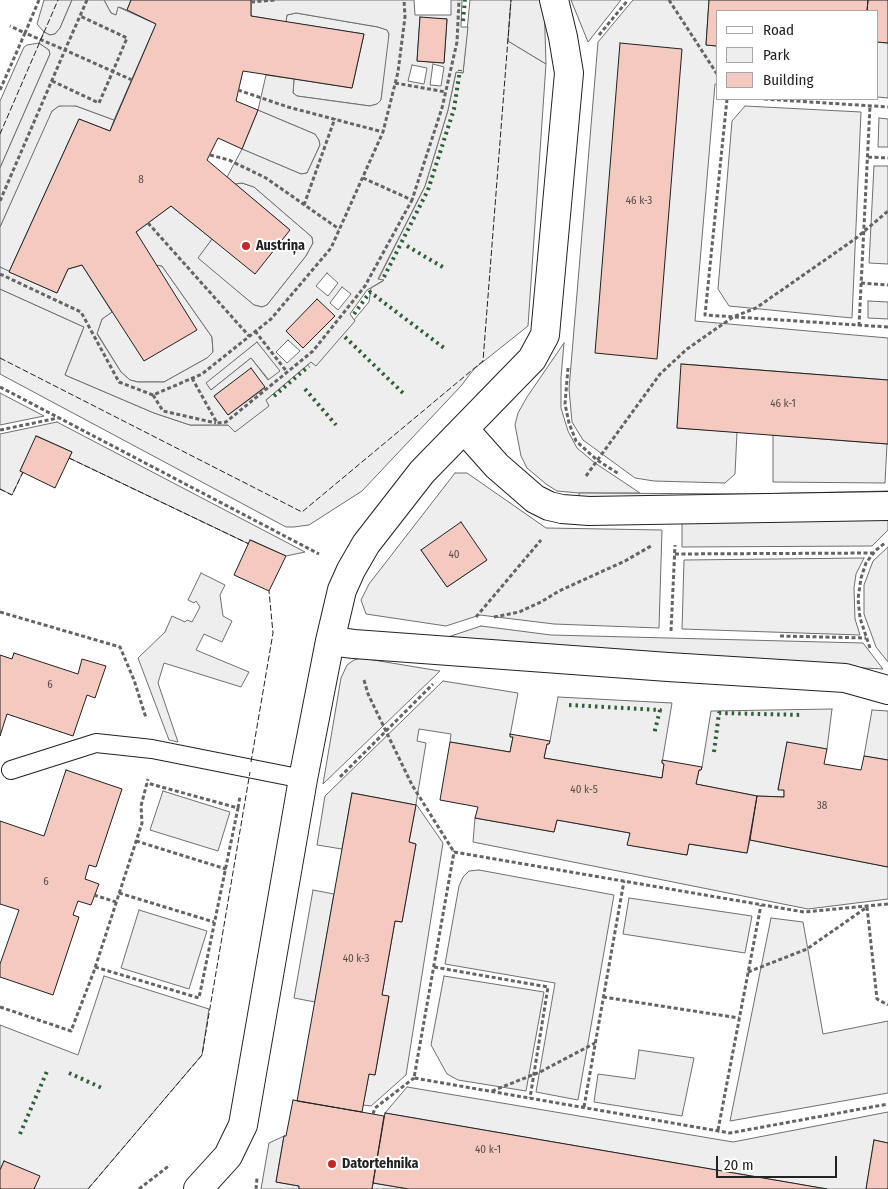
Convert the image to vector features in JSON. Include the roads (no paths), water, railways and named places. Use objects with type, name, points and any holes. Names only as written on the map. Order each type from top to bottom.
[{"type":"street","points":[[198,1189],[228,1156],[243,1125],[303,779],[342,642],[342,590],[366,544],[422,472],[532,359],[545,335],[569,73],[564,37],[554,0]]},
{"type":"street","points":[[464,429],[497,466],[535,499],[549,506],[562,509],[677,521],[888,506]]},
{"type":"street","points":[[342,642],[668,667],[845,678],[888,690]]},
{"type":"lane","points":[[11,770],[96,743],[156,750],[303,779]]},
{"type":"place","name":"Austriņa","points":[[246,246]]},
{"type":"place","name":"Datortehnika","points":[[332,1164]]}]
